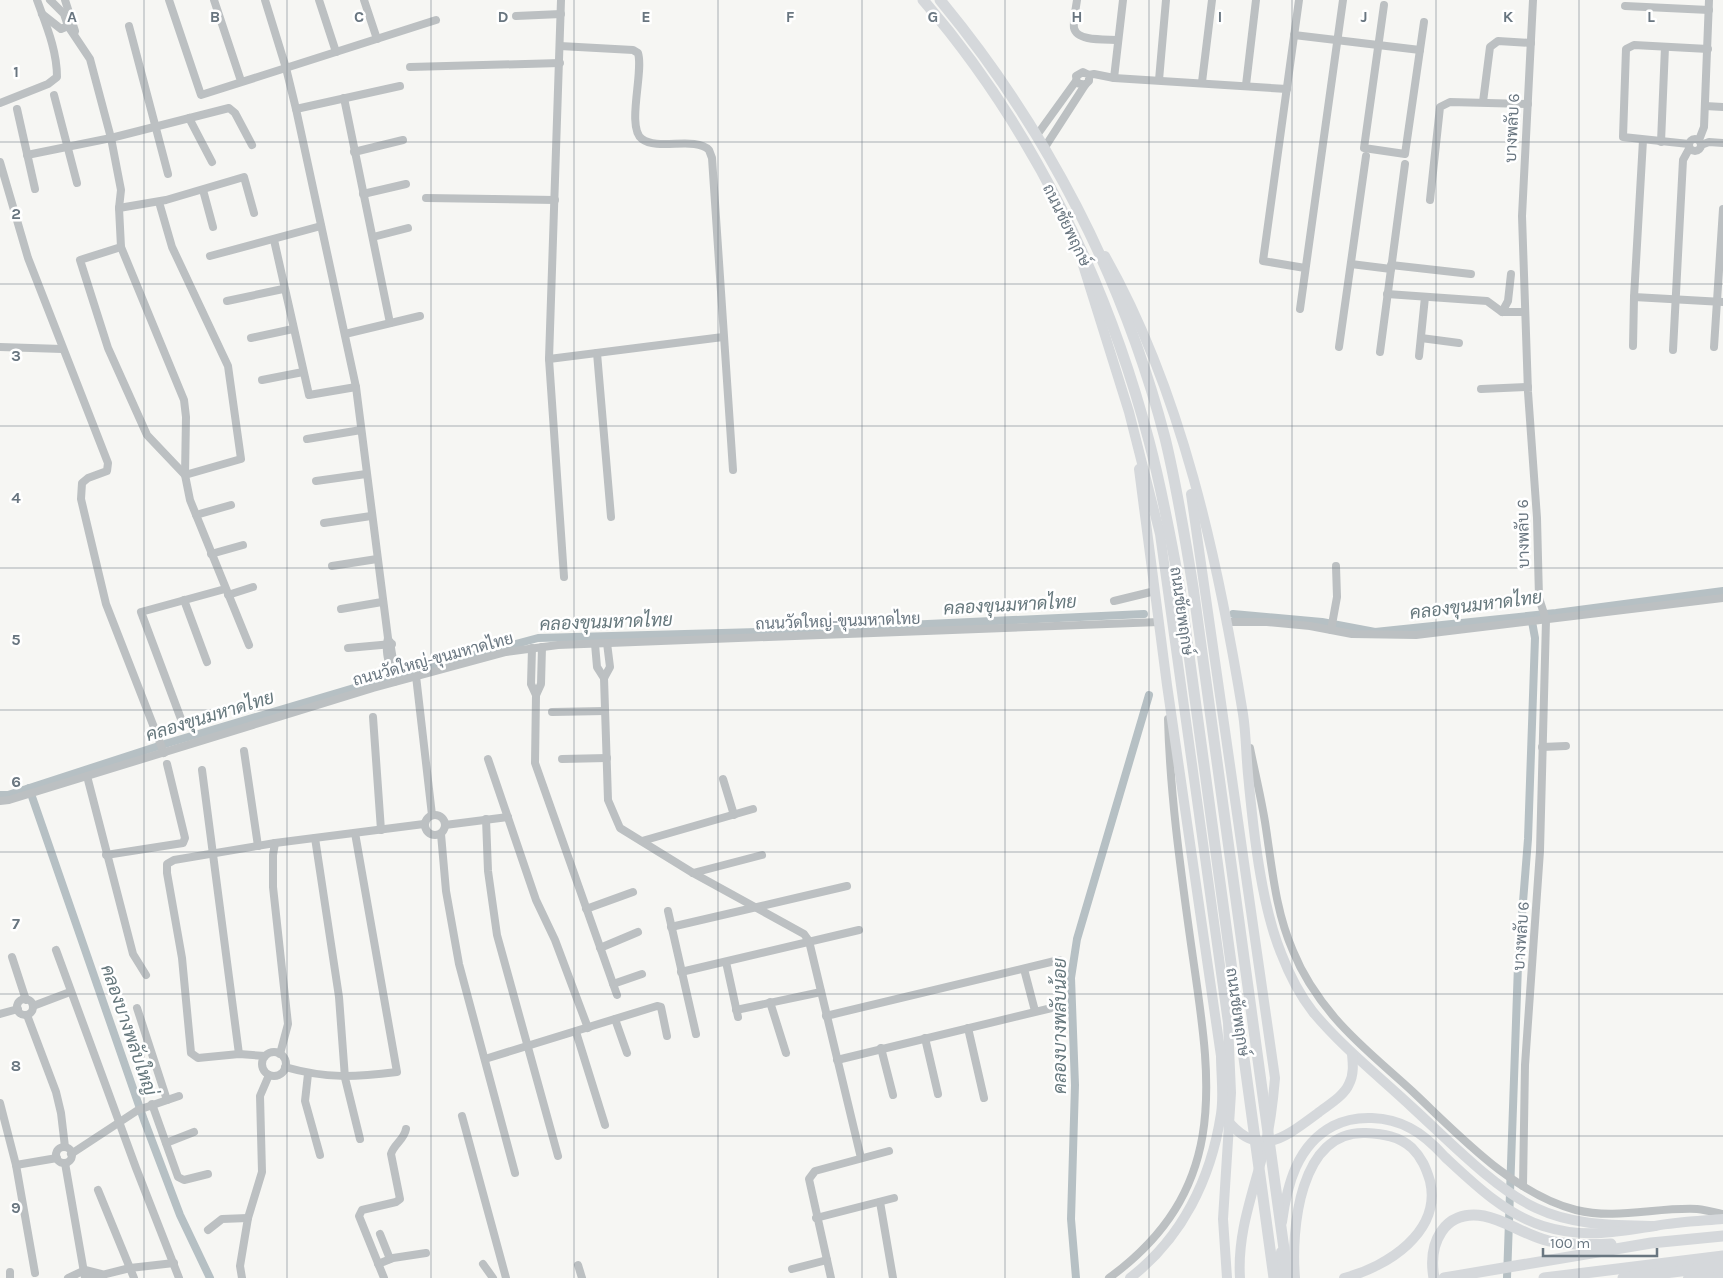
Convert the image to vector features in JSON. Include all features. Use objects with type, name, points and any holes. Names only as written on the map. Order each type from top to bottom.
[{"type":"main road","points":[[913,0],[966,54]]},
{"type":"main road","name":"ถนนชัยพฤกษ์","points":[[923,0],[966,54],[1003,108],[1036,162],[1075,239],[1101,298],[1131,378],[1150,441],[1166,512],[1180,589],[1274,1278]]},
{"type":"main road","name":"ถนนชัยพฤกษ์","points":[[940,0],[976,45],[1037,135],[1079,210],[1120,304],[1154,401],[1182,517],[1193,587],[1288,1278]]},
{"type":"main road","points":[[949,0],[976,45]]},
{"type":"main road","points":[[1079,210],[1116,276],[1144,333],[1165,387],[1205,523],[1244,717],[1255,833],[1269,916],[1287,970],[1311,1010],[1352,1054],[1503,1188],[1534,1207],[1575,1221],[1600,1225],[1655,1226]]},
{"type":"main road","points":[[1075,239],[1129,412],[1148,483],[1164,562],[1228,1023],[1231,1093],[1223,1219],[1227,1278]]},
{"type":"main road","points":[[1129,412],[1144,502],[1158,622],[1220,1056],[1221,1112],[1208,1165],[1196,1197],[1162,1249],[1130,1278]]},
{"type":"main road","points":[[1180,437],[1199,534],[1275,1078],[1274,1098],[1264,1149],[1242,1236],[1240,1278]]},
{"type":"main road","points":[[1221,1112],[1243,1136],[1260,1143],[1274,1142],[1292,1132],[1346,1090],[1351,1079],[1352,1054]]},
{"type":"main road","points":[[1280,1278],[1282,1221],[1291,1175],[1306,1150],[1326,1130],[1338,1124],[1356,1120],[1374,1118],[1410,1128],[1440,1150],[1494,1200],[1523,1218],[1541,1226],[1579,1235],[1616,1233],[1655,1226],[1723,1219]]},
{"type":"main road","points":[[1295,1278],[1293,1253],[1304,1183],[1312,1168],[1329,1145],[1345,1136],[1355,1134],[1383,1134],[1399,1139],[1422,1160],[1428,1172],[1431,1188],[1429,1217],[1417,1236],[1396,1254],[1373,1267],[1344,1278]]},
{"type":"main road","points":[[1434,1278],[1431,1259],[1432,1248],[1443,1229],[1466,1216],[1484,1216],[1539,1238],[1560,1243],[1600,1245],[1723,1236]]},
{"type":"main road","points":[[1444,1278],[1651,1242]]},
{"type":"main road","points":[[1544,1278],[1723,1256]]},
{"type":"main road","points":[[1626,1278],[1723,1266]]},
{"type":"main road","points":[[1688,1278],[1723,1274]]},
{"type":"street","points":[[0,103],[48,84],[57,77],[57,62],[37,0]]},
{"type":"street","points":[[50,0],[64,14],[68,26],[90,59],[111,138],[121,190],[119,208],[121,247],[184,400],[186,417],[185,475],[196,515],[249,645]]},
{"type":"street","points":[[65,0],[78,41]]},
{"type":"street","points":[[169,0],[199,93],[204,95],[241,81],[436,20]]},
{"type":"street","points":[[214,0],[241,81]]},
{"type":"street","points":[[264,0],[286,68],[296,109],[356,387],[382,602],[388,643],[393,660],[391,668],[393,681]]},
{"type":"street","points":[[319,0],[336,52]]},
{"type":"street","points":[[364,0],[377,39]]},
{"type":"street","points":[[561,0],[549,359],[564,577]]},
{"type":"street","points":[[1077,0],[1074,28],[1077,33],[1084,37],[1118,40]]},
{"type":"street","points":[[1114,78],[1124,0]]},
{"type":"street","points":[[1159,80],[1166,0]]},
{"type":"street","points":[[1202,82],[1212,0]]},
{"type":"street","points":[[1246,85],[1256,0]]},
{"type":"street","points":[[1299,0],[1263,261],[1305,268]]},
{"type":"street","points":[[1300,309],[1343,0]]},
{"type":"street","name":"บางพลับ 6","points":[[1523,1186],[1525,1064],[1539,883],[1544,618],[1539,598],[1537,518],[1528,387],[1522,216],[1533,0]]},
{"type":"street","points":[[1700,142],[1704,127],[1709,0]]},
{"type":"street","points":[[1384,4],[1364,148],[1405,154],[1424,22]]},
{"type":"street","points":[[1625,6],[1709,10]]},
{"type":"street","points":[[42,14],[61,30],[68,26]]},
{"type":"street","points":[[516,16],[561,14]]},
{"type":"street","points":[[129,26],[168,174]]},
{"type":"street","points":[[1294,35],[1420,50]]},
{"type":"street","points":[[1483,102],[1490,47],[1498,41],[1531,43]]},
{"type":"street","points":[[1689,146],[1626,139],[1622,133],[1626,49],[1634,45],[1708,49]]},
{"type":"street","points":[[560,46],[633,50],[638,53],[640,61],[637,92],[638,136],[646,142],[700,145],[709,150],[712,158],[722,337],[733,470]]},
{"type":"street","points":[[1661,142],[1665,47]]},
{"type":"street","points":[[410,67],[560,63]]},
{"type":"street","points":[[1037,135],[1076,81],[1076,76],[1081,72],[1089,76],[1094,74],[1114,78],[1202,82],[1288,89]]},
{"type":"street","points":[[1044,147],[1089,81],[1089,76]]},
{"type":"street","points":[[1076,81],[1081,85],[1085,85]]},
{"type":"street","points":[[296,109],[400,86]]},
{"type":"street","points":[[54,96],[77,183]]},
{"type":"street","points":[[344,98],[390,323]]},
{"type":"street","points":[[1430,200],[1440,107],[1450,102],[1528,104]]},
{"type":"street","points":[[1705,106],[1723,107]]},
{"type":"street","points":[[27,155],[111,138],[229,108],[233,110],[252,145]]},
{"type":"street","points":[[17,109],[35,189]]},
{"type":"street","points":[[189,118],[212,162]]},
{"type":"street","points":[[1673,350],[1683,160],[1694,139],[1700,142],[1723,143]]},
{"type":"street","points":[[354,152],[403,140]]},
{"type":"street","points":[[1633,346],[1643,140]]},
{"type":"street","points":[[1339,347],[1366,156]]},
{"type":"street","points":[[0,162],[28,258],[62,350],[108,464],[106,471],[88,478],[82,483],[80,490],[106,604],[163,751]]},
{"type":"street","points":[[1380,352],[1405,164]]},
{"type":"street","points":[[119,208],[159,202],[244,177],[254,213]]},
{"type":"street","points":[[363,194],[406,184]]},
{"type":"street","points":[[203,190],[214,227]]},
{"type":"street","points":[[426,198],[555,200]]},
{"type":"street","points":[[159,202],[172,247],[228,366],[241,459],[185,475]]},
{"type":"street","points":[[1714,347],[1720,301],[1723,209]]},
{"type":"street","points":[[210,256],[321,226]]},
{"type":"street","points":[[373,237],[408,228]]},
{"type":"street","points":[[274,240],[308,395],[356,387]]},
{"type":"street","points":[[121,247],[80,260],[108,348],[147,435],[185,475]]},
{"type":"street","points":[[1351,264],[1471,274]]},
{"type":"street","points":[[1502,312],[1508,300],[1510,274]]},
{"type":"street","points":[[227,300],[284,289]]},
{"type":"street","points":[[1387,294],[1487,301],[1502,312],[1525,312]]},
{"type":"street","points":[[1419,356],[1425,297]]},
{"type":"street","points":[[1634,297],[1720,301]]},
{"type":"street","points":[[345,334],[420,316]]},
{"type":"street","points":[[251,338],[293,329]]},
{"type":"street","points":[[549,359],[722,337]]},
{"type":"street","points":[[1421,338],[1459,343]]},
{"type":"street","points":[[0,347],[62,350]]},
{"type":"street","points":[[597,353],[611,517]]},
{"type":"street","points":[[262,380],[303,372]]},
{"type":"street","points":[[1481,389],[1528,387]]},
{"type":"street","points":[[307,438],[361,430]]},
{"type":"street","points":[[316,482],[366,474]]},
{"type":"street","points":[[196,515],[231,506]]},
{"type":"street","points":[[324,523],[371,516]]},
{"type":"street","points":[[211,554],[243,545]]},
{"type":"street","points":[[332,566],[377,559]]},
{"type":"street","points":[[1331,629],[1337,597],[1336,566]]},
{"type":"street","points":[[180,720],[141,612],[184,600],[253,587]]},
{"type":"street","points":[[1114,601],[1155,590]]},
{"type":"street","points":[[1226,622],[1267,622],[1385,636],[1416,635],[1530,622],[1544,618],[1723,598]]},
{"type":"street","points":[[184,600],[208,662]]},
{"type":"street","points":[[341,609],[382,602]]},
{"type":"street","name":"ถนนวัดใหญ่-ขุนมหาดไทย","points":[[0,800],[9,800],[393,681],[506,652],[532,648],[607,643],[1158,622]]},
{"type":"street","points":[[348,648],[388,643]]},
{"type":"street","points":[[604,678],[610,667],[607,643]]},
{"type":"street","points":[[595,644],[598,667],[604,678],[608,800],[620,828],[693,873],[804,934],[809,942],[861,1158]]},
{"type":"street","points":[[542,647],[541,684],[536,695],[535,763],[617,996]]},
{"type":"street","points":[[532,648],[531,684],[536,695]]},
{"type":"street","points":[[416,676],[432,815]]},
{"type":"street","points":[[1108,1278],[1142,1251],[1162,1229],[1178,1203],[1198,1160],[1207,1110],[1204,1039],[1176,832],[1169,760],[1167,685]]},
{"type":"street","points":[[552,712],[605,711]]},
{"type":"street","points":[[373,717],[380,830]]},
{"type":"street","points":[[1244,717],[1283,925],[1307,981],[1335,1018],[1371,1054],[1494,1164],[1516,1182],[1553,1202],[1577,1210],[1611,1214],[1698,1209],[1723,1214]]},
{"type":"street","points":[[1542,747],[1566,746]]},
{"type":"street","points":[[244,751],[258,846]]},
{"type":"street","points":[[562,759],[606,758]]},
{"type":"street","points":[[488,759],[536,900],[555,940],[588,1028]]},
{"type":"street","points":[[106,855],[183,843],[185,838],[167,764]]},
{"type":"street","points":[[202,770],[215,853],[239,1054]]},
{"type":"street","points":[[87,776],[133,954],[146,975]]},
{"type":"street","points":[[723,779],[734,815]]},
{"type":"street","points":[[642,841],[754,809]]},
{"type":"street","points":[[441,834],[431,834],[426,830],[424,824],[427,818],[432,815],[441,816],[445,825],[441,834],[446,891],[459,964],[515,1173]]},
{"type":"street","points":[[445,825],[508,817]]},
{"type":"street","points":[[486,819],[488,871],[497,935],[558,1156]]},
{"type":"street","points":[[265,1056],[262,1067],[269,1075],[277,1076],[285,1067],[285,1060],[280,1054],[272,1052],[265,1056],[239,1054],[198,1058],[191,1053],[182,958],[167,873],[168,864],[174,860],[275,843],[424,824]]},
{"type":"street","points":[[285,1067],[308,1074],[345,1078],[397,1072],[355,833]]},
{"type":"street","points":[[315,838],[339,997],[345,1078],[360,1139]]},
{"type":"street","points":[[275,843],[273,887],[288,1024],[280,1054]]},
{"type":"street","points":[[693,873],[762,855]]},
{"type":"street","points":[[671,927],[847,886]]},
{"type":"street","points":[[586,909],[633,892]]},
{"type":"street","points":[[668,911],[696,1034]]},
{"type":"street","points":[[681,972],[859,930]]},
{"type":"street","points":[[600,948],[638,932]]},
{"type":"street","points":[[56,950],[70,992],[179,1278]]},
{"type":"street","points":[[12,956],[32,1010],[27,1015]]},
{"type":"street","points":[[826,1016],[1059,960]]},
{"type":"street","points":[[726,962],[737,1014],[770,1002],[821,992]]},
{"type":"street","points":[[1024,969],[1035,1011]]},
{"type":"street","points":[[613,984],[642,974]]},
{"type":"street","points":[[18,1009],[20,1002],[30,1003],[70,992]]},
{"type":"street","points":[[770,1002],[786,1053]]},
{"type":"street","points":[[485,1059],[660,1006],[667,1036]]},
{"type":"street","points":[[837,1060],[1060,1006]]},
{"type":"street","points":[[137,1008],[168,1100]]},
{"type":"street","points":[[0,1014],[18,1009]]},
{"type":"street","points":[[18,1009],[20,1013],[27,1015]]},
{"type":"street","points":[[27,1015],[56,1092],[61,1112],[64,1148],[71,1154]]},
{"type":"street","points":[[615,1019],[627,1053]]},
{"type":"street","points":[[968,1028],[984,1098]]},
{"type":"street","points":[[576,1032],[605,1125]]},
{"type":"street","points":[[924,1038],[938,1094]]},
{"type":"street","points":[[881,1048],[893,1095]]},
{"type":"street","points":[[308,1074],[306,1101],[320,1155]]},
{"type":"street","points":[[242,1278],[240,1266],[248,1218],[262,1172],[260,1096],[269,1075]]},
{"type":"street","points":[[65,1163],[71,1159],[71,1154],[138,1110],[179,1096]]},
{"type":"street","points":[[0,1103],[16,1165],[34,1273]]},
{"type":"street","points":[[152,1104],[180,1179],[208,1174]]},
{"type":"street","points":[[462,1116],[506,1278]]},
{"type":"street","points":[[384,1278],[360,1222],[360,1212],[400,1199],[391,1154],[403,1138],[406,1129]]},
{"type":"street","points":[[166,1143],[194,1132]]},
{"type":"street","points":[[57,1158],[58,1150],[64,1148]]},
{"type":"street","points":[[831,1278],[816,1218],[810,1179],[811,1174],[815,1171],[889,1151]]},
{"type":"street","points":[[16,1165],[57,1158],[65,1163],[85,1274]]},
{"type":"street","points":[[98,1190],[134,1278]]},
{"type":"street","points":[[816,1218],[894,1198]]},
{"type":"street","points":[[880,1202],[893,1278]]},
{"type":"street","points":[[208,1230],[222,1218],[248,1218]]},
{"type":"street","points":[[380,1234],[390,1259]]},
{"type":"street","points":[[378,1264],[390,1259],[426,1253]]},
{"type":"street","points":[[792,1269],[826,1260]]},
{"type":"street","points":[[90,1278],[130,1268],[174,1263]]},
{"type":"street","points":[[484,1264],[493,1278]]},
{"type":"street","points":[[578,1265],[582,1278]]},
{"type":"street","points":[[68,1278],[85,1274],[101,1274]]},
{"type":"waterway","name":"คลองขุนมหาดไทย","points":[[1233,614],[1322,622],[1375,632],[1556,613],[1723,591]]},
{"type":"waterway","name":"คลองขุนมหาดไทย","points":[[0,795],[8,795],[168,743],[381,680],[538,638],[758,632],[1144,614]]},
{"type":"waterway","points":[[1507,1278],[1518,965],[1528,839],[1535,638],[1531,616]]},
{"type":"waterway","name":"คลองบางพลับน้อย","points":[[1076,1278],[1071,1219],[1075,1085],[1071,978],[1077,939],[1149,695]]},
{"type":"waterway","name":"คลองบางพลับใหญ่","points":[[29,788],[144,1120],[180,1215],[210,1278]]}]
